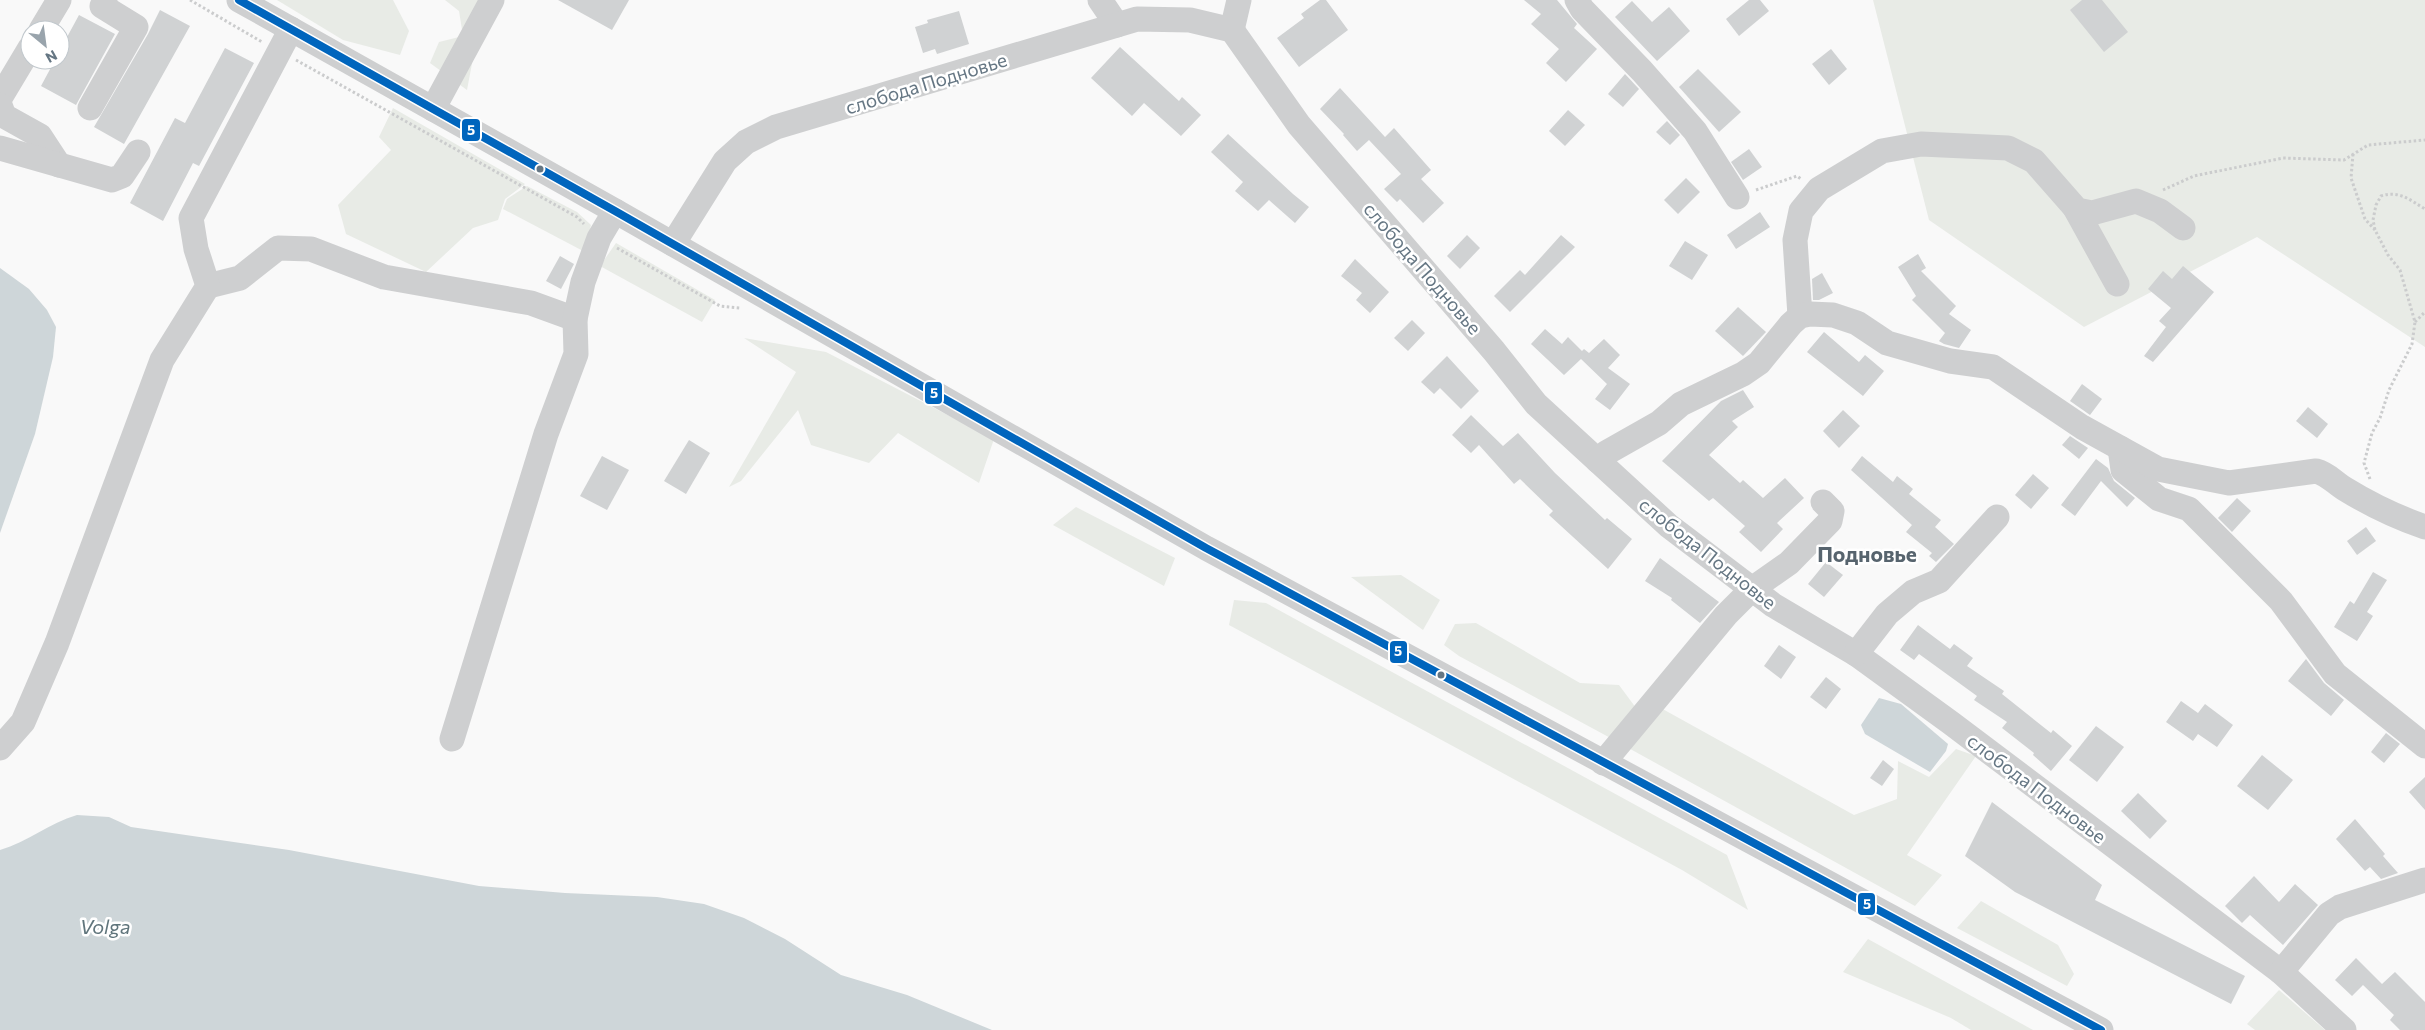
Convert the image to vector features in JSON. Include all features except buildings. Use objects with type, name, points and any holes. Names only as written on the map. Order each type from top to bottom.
[{"type":"street","points":[[47,20],[59,0]]},
{"type":"street","points":[[90,108],[136,27],[102,6],[105,0]]},
{"type":"street","points":[[239,0],[615,211],[1206,548],[2101,1030]]},
{"type":"street","points":[[433,109],[492,0]]},
{"type":"street","points":[[1100,0],[1117,25]]},
{"type":"street","points":[[1232,30],[1240,0]]},
{"type":"street","points":[[1577,0],[1582,9],[1642,71],[1695,132],[1737,197]]},
{"type":"street","name":"слобода Подновье","points":[[673,244],[725,161],[746,142],[776,127],[1137,19],[1190,20],[1232,30],[1299,125],[1494,350],[1536,404],[1669,526],[1773,605],[1856,654],[1959,728],[2281,972],[2344,1030]]},
{"type":"street","points":[[208,286],[196,249],[191,218],[291,29]]},
{"type":"street","points":[[20,65],[1,96],[4,116],[40,136],[59,165]]},
{"type":"street","points":[[1800,316],[1795,240],[1801,211],[1819,189],[1882,151],[1921,144],[2008,148],[2034,161],[2075,208],[2117,284]]},
{"type":"street","points":[[0,148],[112,180],[122,176],[138,152]]},
{"type":"street","points":[[2075,208],[2092,213],[2136,201],[2160,211],[2184,228]]},
{"type":"street","points":[[452,739],[546,434],[576,354],[575,319],[583,282],[599,238],[615,211]]},
{"type":"street","points":[[0,748],[23,722],[57,642],[162,360],[208,286],[240,278],[278,248],[311,249],[384,277],[531,303],[575,319]]},
{"type":"street","points":[[1598,461],[1606,453],[1659,424],[1681,404],[1743,374],[1759,363],[1791,324],[1800,316],[1810,314],[1832,315],[1856,323],[1887,343],[1950,361],[1993,367],[2082,427],[2158,469],[2229,483],[2316,471],[2323,473],[2343,488],[2390,515],[2425,527]]},
{"type":"street","points":[[2120,448],[2123,470],[2159,499],[2189,508],[2281,601],[2335,674],[2425,746]]},
{"type":"street","points":[[1603,763],[1726,615],[1752,589],[1789,563],[1830,521],[1832,511],[1822,502]]},
{"type":"street","points":[[1856,654],[1886,614],[1913,592],[1939,581],[1997,517]]},
{"type":"street","points":[[2281,972],[2329,914],[2340,907],[2425,880]]},
{"type":"path","points":[[2136,201],[2194,176],[2212,172],[2283,158],[2344,160],[2368,145],[2425,140]]},
{"type":"path","points":[[2353,154],[2351,178],[2365,219],[2375,230],[2388,255],[2400,270],[2415,322],[2412,344],[2389,390],[2380,418],[2372,433],[2364,463],[2374,487]]},
{"type":"path","points":[[1737,197],[1797,176],[1819,189]]},
{"type":"path","points":[[2375,230],[2373,220],[2376,205],[2381,196],[2389,194],[2407,196],[2425,208]]},
{"type":"path","points":[[2415,322],[2425,312]]},
{"type":"shaded area","points":[[277,0],[393,0],[409,31],[400,55],[343,40]]},
{"type":"shaded area","points":[[445,0],[484,0],[467,90],[430,63],[439,42],[463,36],[459,11]]},
{"type":"shaded area","points":[[1873,0],[2425,0],[2425,347],[2257,237],[2084,327],[1929,220]]},
{"type":"shaded area","points":[[393,108],[525,184],[505,199],[498,220],[473,228],[426,272],[346,234],[338,205],[391,150],[379,137]]},
{"type":"shaded area","points":[[527,186],[577,212],[591,225],[585,252],[503,209],[507,199]]},
{"type":"shaded area","points":[[616,243],[715,300],[702,322],[600,266]]},
{"type":"shaded area","points":[[744,338],[826,352],[994,439],[979,483],[898,433],[869,463],[811,445],[798,410],[741,481],[729,487],[796,372]]},
{"type":"shaded area","points":[[1076,507],[1175,558],[1164,586],[1053,525]]},
{"type":"shaded area","points":[[1401,575],[1440,600],[1423,630],[1351,577]]},
{"type":"shaded area","points":[[1234,600],[1266,603],[1727,855],[1748,910],[1682,870],[1229,625]]},
{"type":"shaded area","points":[[1476,623],[1580,683],[1619,685],[1639,712],[1616,741],[1459,656],[1444,645],[1455,624]]},
{"type":"shaded area","points":[[1659,707],[1854,815],[1897,799],[1898,761],[1929,777],[1956,749],[1976,756],[1907,855],[1942,875],[1915,906],[1623,745]]},
{"type":"shaded area","points":[[1981,901],[2058,945],[2074,974],[2067,986],[1957,928]]},
{"type":"shaded area","points":[[1868,939],[2033,1030],[1971,1030],[1951,1018],[1843,972]]},
{"type":"shaded area","points":[[2279,990],[2325,1030],[2255,1030],[2247,1024]]},
{"type":"water","points":[[0,268],[29,289],[47,310],[56,327],[53,357],[35,434],[0,533]]},
{"type":"water","points":[[1879,698],[1901,704],[1948,744],[1946,751],[1930,772],[1865,734],[1861,725]]},
{"type":"water","name":"Volga","points":[[77,815],[109,817],[131,827],[289,850],[479,886],[565,893],[657,897],[704,904],[744,918],[785,939],[841,975],[907,995],[992,1030],[0,1030],[0,850]]},
{"type":"transit line","name":"5","points":[[239,0],[615,211],[1206,548],[2101,1030]]},
{"type":"district","name":"Подновье","points":[[1867,553]]}]
